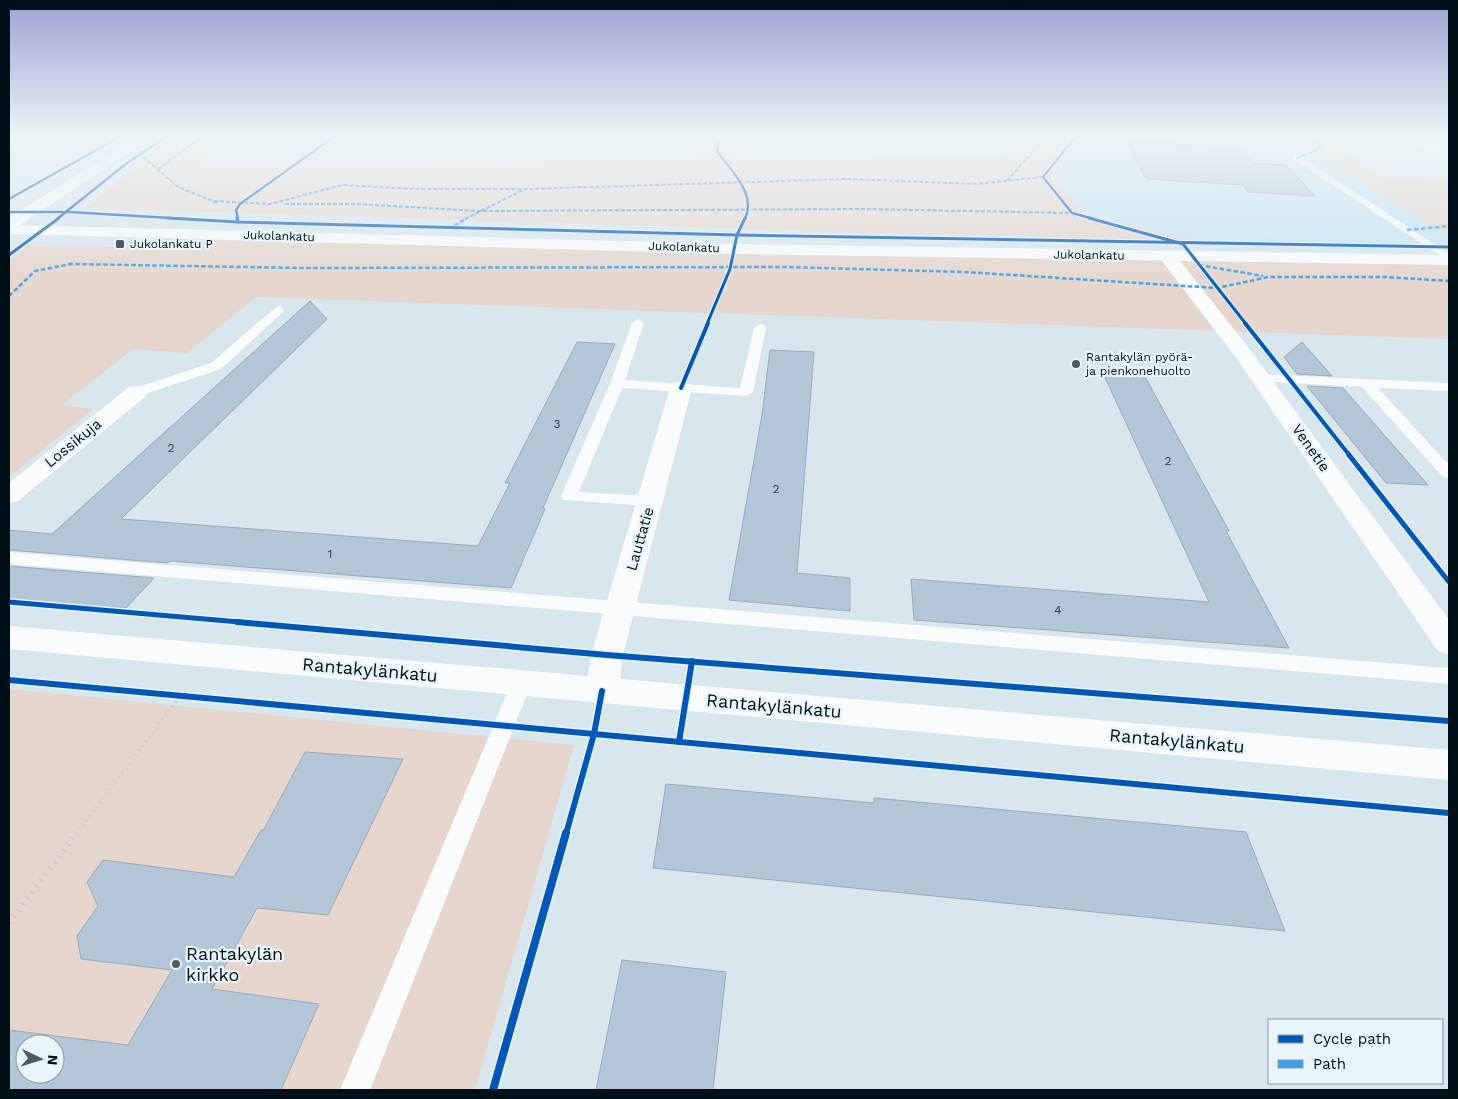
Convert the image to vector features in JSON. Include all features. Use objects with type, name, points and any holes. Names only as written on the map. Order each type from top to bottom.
[{"type":"main road","points":[[9,225],[69,186]]},
{"type":"main road","name":"Jukolankatu","points":[[9,229],[734,249],[1168,257],[1449,259]]},
{"type":"main road","name":"Venetie","points":[[1168,257],[1261,378],[1449,643]]},
{"type":"main road","name":"Lauttatie","points":[[602,691],[607,655],[681,388]]},
{"type":"main road","name":"Lossikuja","points":[[9,494],[137,392]]},
{"type":"main road","name":"Rantakylänkatu","points":[[9,638],[1449,765]]},
{"type":"lane","points":[[1340,186],[1449,259]]},
{"type":"lane","points":[[137,392],[216,366],[279,310]]},
{"type":"lane","points":[[638,323],[617,384],[570,496],[650,501]]},
{"type":"lane","points":[[617,384],[746,392],[760,328]]},
{"type":"lane","points":[[1261,378],[1449,387]]},
{"type":"lane","points":[[1366,383],[1449,474]]},
{"type":"lane","points":[[9,558],[1449,676]]},
{"type":"lane","points":[[355,1090],[521,684]]},
{"type":"path","points":[[172,694],[191,696]]},
{"type":"path","points":[[9,923],[181,695]]},
{"type":"shaded area","points":[[112,186],[1062,186],[1082,213],[1194,241],[811,231],[87,208]]},
{"type":"shaded area","points":[[1062,186],[1367,186],[1449,237],[1449,244],[1194,241],[1082,213]]},
{"type":"shaded area","points":[[1367,186],[1449,186],[1449,237]]},
{"type":"shaded area","points":[[165,237],[1202,261],[1449,263],[1449,339],[256,297],[187,353],[133,349],[62,405],[93,409],[9,477],[9,261],[27,246],[124,247]]},
{"type":"shaded area","points":[[9,689],[574,745],[475,1090],[9,1090]]},
{"type":"building","points":[[1244,186],[1306,186],[1315,196],[1248,192]]},
{"type":"building","points":[[310,301],[327,319],[121,519],[478,546],[510,483],[505,483],[577,342],[615,344],[543,508],[545,509],[511,588],[9,550],[9,530],[52,534]]},
{"type":"building","points":[[1302,342],[1332,376],[1297,374],[1284,357]]},
{"type":"building","points":[[770,350],[814,352],[797,573],[850,578],[850,611],[729,600],[762,415]]},
{"type":"building","points":[[1101,369],[1142,371],[1229,531],[1226,531],[1289,648],[914,620],[911,579],[1209,602]]},
{"type":"building","points":[[1307,386],[1343,388],[1428,485],[1386,483]]},
{"type":"building","points":[[9,566],[154,578],[126,608],[9,599]]},
{"type":"building","name":"Rantakylän kirkko","points":[[305,752],[403,759],[328,915],[257,908],[212,989],[319,1004],[281,1090],[9,1090],[9,1030],[41,1034],[15,1034],[15,1084],[65,1084],[65,1037],[128,1045],[172,970],[81,959],[77,936],[98,906],[87,882],[103,860],[234,877],[261,830],[263,831]]},
{"type":"building","points":[[666,784],[874,803],[874,798],[1246,832],[1285,931],[653,868]]},
{"type":"building","points":[[622,960],[726,972],[713,1090],[596,1090]]},
{"type":"marked path","points":[[177,186],[218,203]]},
{"type":"marked path","points":[[214,201],[240,204],[270,204],[337,186]]},
{"type":"marked path","points":[[366,186],[416,189],[527,189],[614,186]]},
{"type":"marked path","points":[[454,226],[478,211],[523,190]]},
{"type":"marked path","points":[[285,204],[358,204],[478,211],[863,209],[1072,213]]},
{"type":"marked path","points":[[1407,230],[1449,226]]},
{"type":"marked path","points":[[9,296],[35,271],[71,264],[304,268],[786,267],[965,272],[1217,288],[1268,277],[1386,277],[1449,281]]},
{"type":"marked path","points":[[1199,265],[1263,276]]},
{"type":"cycle path","points":[[9,199],[32,186]]},
{"type":"cycle path","points":[[9,255],[30,241],[98,186]]},
{"type":"cycle path","points":[[238,222],[236,210],[240,204],[265,186]]},
{"type":"cycle path","points":[[681,388],[730,269],[737,235],[749,210],[748,196],[741,186]]},
{"type":"cycle path","points":[[1050,186],[1072,213],[1183,244],[1449,582]]},
{"type":"cycle path","points":[[9,212],[69,212],[238,222],[737,235],[1449,247]]},
{"type":"cycle path","points":[[9,602],[607,655],[1449,721]]},
{"type":"cycle path","points":[[679,742],[692,661]]},
{"type":"cycle path","points":[[9,680],[1449,813]]},
{"type":"cycle path","points":[[493,1090],[594,734],[602,691]]},
{"type":"place","name":"Jukolankatu P","points":[[120,244]]},
{"type":"place","name":"Rantakylän pyörä- ja pienkonehuolto","points":[[1076,364]]},
{"type":"place","name":"Rantakylän kirkko","points":[[176,964]]}]
